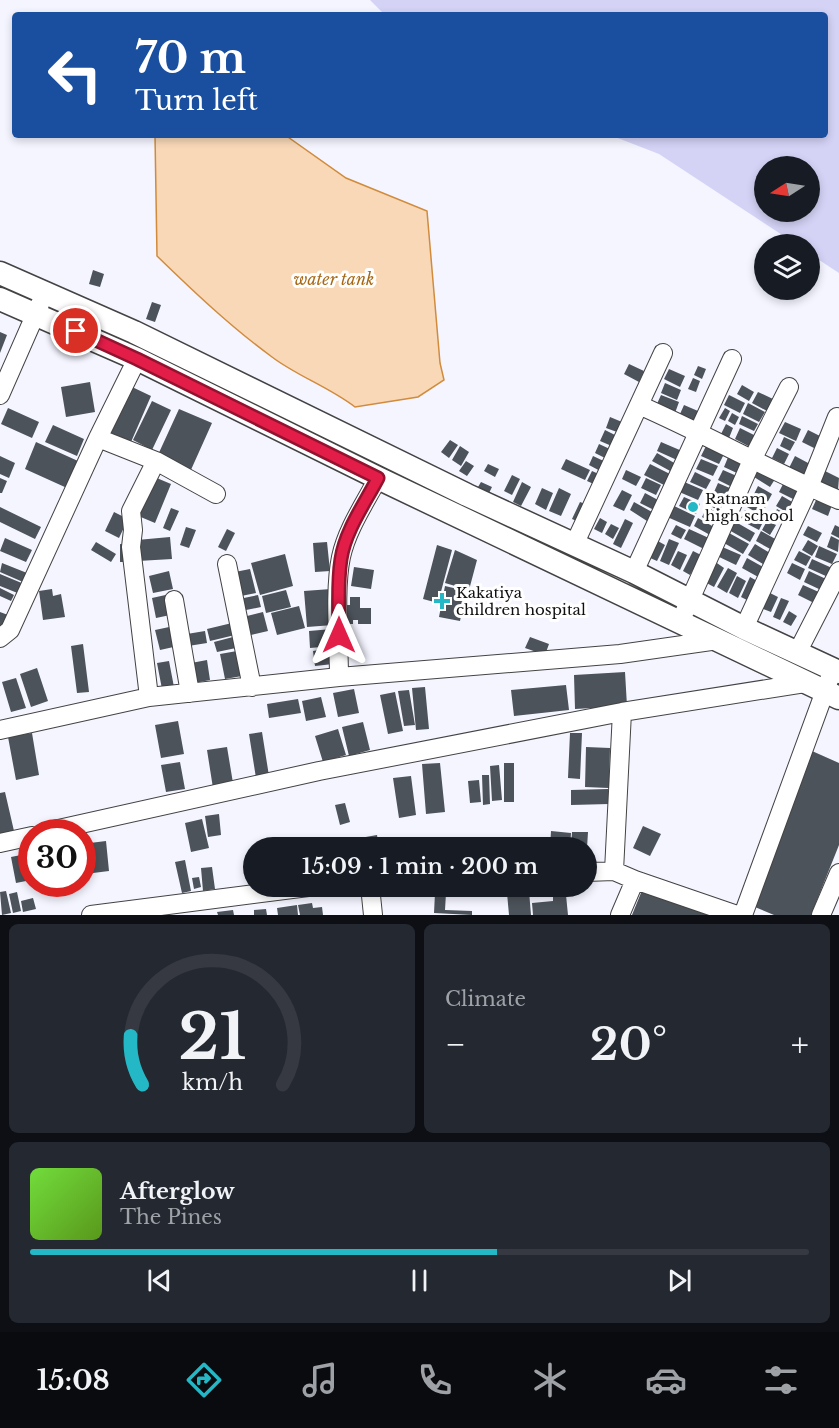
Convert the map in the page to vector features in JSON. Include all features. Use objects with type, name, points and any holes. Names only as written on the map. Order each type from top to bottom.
[{"type":"street","points":[[0,273],[134,332],[467,495],[634,572],[744,628],[836,671],[823,690],[743,915]]},
{"type":"street","points":[[0,396],[46,292]]},
{"type":"street","points":[[0,299],[137,359],[378,478],[823,690]]},
{"type":"street","points":[[574,544],[663,352]]},
{"type":"street","points":[[0,639],[10,630],[137,359]]},
{"type":"street","points":[[634,572],[732,359]]},
{"type":"street","points":[[681,622],[689,599],[753,458],[789,387]]},
{"type":"street","points":[[639,405],[698,431],[839,500]]},
{"type":"street","points":[[744,628],[809,487],[837,417]]},
{"type":"street","points":[[98,438],[156,461],[216,494]]},
{"type":"street","points":[[149,697],[132,556],[131,511],[156,461]]},
{"type":"street","points":[[339,677],[338,593],[341,558],[351,530],[378,478]]},
{"type":"street","points":[[226,564],[252,687]]},
{"type":"street","points":[[797,653],[839,571]]},
{"type":"street","points":[[174,600],[190,693]]},
{"type":"street","points":[[0,730],[149,697],[339,677],[620,654],[718,640]]},
{"type":"street","points":[[96,821],[319,771],[622,712],[823,690]]},
{"type":"street","points":[[614,871],[622,712]]},
{"type":"street","points":[[0,843],[18,839]]},
{"type":"street","points":[[597,872],[614,871],[737,915]]},
{"type":"street","points":[[821,915],[839,873]]},
{"type":"street","points":[[620,915],[635,880]]},
{"type":"street","points":[[91,915],[243,895]]},
{"type":"street","points":[[371,897],[373,915]]},
{"type":"shaded area","points":[[370,0],[839,0],[839,273],[820,261],[820,234],[781,234],[763,222],[820,222],[820,156],[754,156],[754,216],[659,154],[618,138],[828,138],[828,12],[382,12]]},
{"type":"water","name":"water tank","points":[[155,138],[289,138],[346,178],[427,211],[440,363],[444,380],[418,397],[355,407],[335,393],[282,364],[257,346],[157,256]]},
{"type":"building","points":[[93,270],[104,274],[100,287],[89,284]]},
{"type":"building","points":[[152,302],[161,305],[155,322],[146,319]]},
{"type":"building","points":[[0,332],[7,335],[0,353]]},
{"type":"building","points":[[629,364],[644,371],[639,382],[624,374]]},
{"type":"building","points":[[698,366],[706,369],[702,379],[694,375]]},
{"type":"building","points":[[669,369],[685,376],[680,387],[664,379]]},
{"type":"building","points":[[693,378],[700,381],[696,392],[688,389]]},
{"type":"building","points":[[90,382],[95,412],[66,417],[61,387]]},
{"type":"building","points":[[665,383],[681,390],[677,400],[661,393]]},
{"type":"building","points":[[742,385],[754,392],[749,401],[737,394]]},
{"type":"building","points":[[130,386],[151,396],[131,442],[109,432]]},
{"type":"building","points":[[758,392],[773,399],[767,411],[752,403]]},
{"type":"building","points":[[661,395],[679,402],[675,413],[656,406]]},
{"type":"building","points":[[729,395],[745,403],[740,413],[724,405]]},
{"type":"building","points":[[152,401],[171,410],[152,450],[133,440]]},
{"type":"building","points":[[748,403],[765,412],[759,422],[743,414]]},
{"type":"building","points":[[684,405],[698,411],[694,420],[680,414]]},
{"type":"building","points":[[8,408],[39,422],[32,438],[1,424]]},
{"type":"building","points":[[725,408],[730,411],[725,421],[719,418]]},
{"type":"building","points":[[179,409],[212,423],[190,472],[157,457]]},
{"type":"building","points":[[732,413],[739,417],[735,425],[728,421]]},
{"type":"building","points":[[742,416],[758,424],[754,431],[739,424]]},
{"type":"building","points":[[610,417],[622,422],[617,432],[606,428]]},
{"type":"building","points":[[785,422],[801,429],[796,441],[779,433]]},
{"type":"building","points":[[726,424],[733,428],[729,438],[721,434]]},
{"type":"building","points":[[53,425],[84,439],[77,456],[45,442]]},
{"type":"building","points":[[740,428],[756,436],[750,447],[735,439]]},
{"type":"building","points":[[605,430],[619,437],[614,447],[600,441]]},
{"type":"building","points":[[808,430],[822,437],[816,449],[802,442]]},
{"type":"building","points":[[784,437],[795,442],[790,451],[780,446]]},
{"type":"building","points":[[450,440],[458,445],[449,458],[441,452]]},
{"type":"building","points":[[36,442],[78,461],[67,488],[25,469]]},
{"type":"building","points":[[661,442],[682,451],[677,460],[657,451]]},
{"type":"building","points":[[599,444],[612,450],[607,459],[595,453]]},
{"type":"building","points":[[460,446],[469,452],[461,466],[452,460]]},
{"type":"building","points":[[706,446],[724,454],[719,464],[701,456]]},
{"type":"building","points":[[777,448],[789,454],[784,464],[772,458]]},
{"type":"building","points":[[657,453],[676,464],[672,472],[652,461]]},
{"type":"building","points":[[729,455],[745,462],[739,474],[724,467]]},
{"type":"building","points":[[0,456],[15,463],[9,478],[0,474]]},
{"type":"building","points":[[593,456],[608,463],[604,473],[589,465]]},
{"type":"building","points":[[795,456],[810,464],[805,475],[789,468]]},
{"type":"building","points":[[566,459],[590,470],[585,480],[561,469]]},
{"type":"building","points":[[701,459],[718,466],[713,476],[696,469]]},
{"type":"building","points":[[466,461],[474,466],[467,476],[459,471]]},
{"type":"building","points":[[488,464],[499,469],[495,477],[484,471]]},
{"type":"building","points":[[650,464],[670,474],[664,485],[644,475]]},
{"type":"building","points":[[761,465],[777,476],[770,487],[754,477]]},
{"type":"building","points":[[626,470],[641,477],[636,486],[622,479]]},
{"type":"building","points":[[723,470],[739,477],[734,488],[718,480]]},
{"type":"building","points":[[823,470],[839,478],[838,490],[817,481]]},
{"type":"building","points":[[592,471],[603,476],[598,486],[587,481]]},
{"type":"building","points":[[695,472],[711,480],[706,489],[690,482]]},
{"type":"building","points":[[512,475],[520,479],[512,495],[504,491]]},
{"type":"building","points":[[152,476],[171,484],[155,523],[136,515]]},
{"type":"building","points":[[0,478],[7,481],[2,493],[0,493]]},
{"type":"building","points":[[646,478],[661,485],[656,495],[641,488]]},
{"type":"building","points":[[786,478],[802,487],[795,500],[779,492]]},
{"type":"building","points":[[682,481],[703,490],[698,500],[677,491]]},
{"type":"building","points":[[481,482],[492,487],[489,493],[478,487]]},
{"type":"building","points":[[522,482],[531,487],[521,506],[513,502]]},
{"type":"building","points":[[718,483],[732,489],[727,499],[714,492]]},
{"type":"building","points":[[758,486],[772,494],[767,503],[753,496]]},
{"type":"building","points":[[542,488],[553,493],[546,510],[535,504]]},
{"type":"building","points":[[559,488],[571,494],[561,516],[549,511]]},
{"type":"building","points":[[622,490],[632,495],[624,511],[613,506]]},
{"type":"building","points":[[645,493],[658,500],[654,510],[640,503]]},
{"type":"building","points":[[712,494],[727,501],[721,512],[707,504]]},
{"type":"building","points":[[782,496],[794,503],[788,513],[776,506]]},
{"type":"building","points":[[684,497],[700,504],[696,514],[679,506]]},
{"type":"building","points":[[752,498],[766,506],[761,515],[747,507]]},
{"type":"building","points":[[817,498],[832,505],[828,516],[812,509]]},
{"type":"building","points":[[580,502],[588,505],[579,522],[572,519]]},
{"type":"building","points":[[634,502],[652,512],[647,521],[630,510]]},
{"type":"building","points":[[670,504],[695,516],[690,527],[665,516]]},
{"type":"building","points":[[0,507],[41,527],[35,539],[0,522]]},
{"type":"building","points":[[707,507],[723,516],[717,526],[702,517]]},
{"type":"building","points":[[171,508],[179,511],[170,531],[163,528]]},
{"type":"building","points":[[777,509],[788,515],[783,524],[772,518]]},
{"type":"building","points":[[745,510],[764,520],[759,530],[740,520]]},
{"type":"building","points":[[114,512],[128,519],[119,538],[105,531]]},
{"type":"building","points":[[600,518],[607,522],[602,533],[594,529]]},
{"type":"building","points":[[698,518],[714,527],[710,535],[694,526]]},
{"type":"building","points":[[625,519],[633,523],[621,548],[613,544]]},
{"type":"building","points":[[734,521],[755,533],[750,542],[729,530]]},
{"type":"building","points":[[767,521],[776,525],[770,535],[762,530]]},
{"type":"building","points":[[611,524],[619,528],[613,539],[605,534]]},
{"type":"building","points":[[676,525],[686,530],[681,539],[671,534]]},
{"type":"building","points":[[835,525],[839,527],[839,538],[831,534]]},
{"type":"building","points":[[808,526],[822,533],[817,542],[803,535]]},
{"type":"building","points":[[186,527],[196,530],[189,548],[180,545]]},
{"type":"building","points":[[227,529],[235,533],[226,551],[218,547]]},
{"type":"building","points":[[689,529],[711,539],[706,550],[684,539]]},
{"type":"building","points":[[761,531],[777,540],[772,550],[756,541]]},
{"type":"building","points":[[729,533],[749,544],[743,554],[724,543]]},
{"type":"building","points":[[831,536],[839,540],[838,552],[827,547]]},
{"type":"building","points":[[170,537],[172,559],[138,561],[137,540]]},
{"type":"building","points":[[5,538],[32,550],[26,562],[0,551]]},
{"type":"building","points":[[669,539],[679,543],[669,565],[660,561]]},
{"type":"building","points":[[656,540],[665,545],[657,561],[648,557]]},
{"type":"building","points":[[808,540],[818,546],[812,556],[802,550]]},
{"type":"building","points":[[96,542],[116,554],[111,562],[91,550]]},
{"type":"building","points":[[327,542],[330,571],[315,572],[313,543]]},
{"type":"building","points":[[120,544],[128,545],[128,562],[120,562]]},
{"type":"building","points":[[755,544],[770,553],[763,564],[748,555]]},
{"type":"building","points":[[437,545],[452,550],[438,603],[423,599]]},
{"type":"building","points":[[720,546],[741,555],[736,565],[715,555]]},
{"type":"building","points":[[819,546],[837,554],[832,564],[815,557]]},
{"type":"building","points":[[455,550],[477,560],[469,590],[445,583]]},
{"type":"building","points":[[678,551],[687,555],[680,570],[671,565]]},
{"type":"building","points":[[693,551],[701,555],[690,575],[683,571]]},
{"type":"building","points":[[799,551],[811,557],[806,566],[794,560]]},
{"type":"building","points":[[285,554],[293,586],[260,595],[251,563]]},
{"type":"building","points":[[747,558],[765,568],[760,578],[742,568]]},
{"type":"building","points":[[812,559],[832,568],[828,577],[808,568]]},
{"type":"building","points":[[714,561],[724,568],[714,587],[703,581]]},
{"type":"building","points":[[2,563],[27,573],[23,582],[0,572]]},
{"type":"building","points":[[792,563],[805,569],[800,580],[787,573]]},
{"type":"building","points":[[354,567],[374,570],[371,589],[351,586]]},
{"type":"building","points":[[728,568],[737,573],[727,593],[717,587]]},
{"type":"building","points":[[250,569],[256,593],[241,596],[235,572]]},
{"type":"building","points":[[169,571],[173,589],[153,593],[149,576]]},
{"type":"building","points":[[809,571],[826,579],[821,590],[804,582]]},
{"type":"building","points":[[0,574],[24,584],[20,594],[0,586]]},
{"type":"building","points":[[737,576],[746,581],[738,598],[729,593]]},
{"type":"building","points":[[750,577],[759,582],[749,601],[741,597]]},
{"type":"building","points":[[803,585],[821,593],[816,604],[798,595]]},
{"type":"building","points":[[445,586],[466,591],[460,621],[439,617]]},
{"type":"building","points":[[0,588],[14,595],[11,601],[0,596]]},
{"type":"building","points":[[52,589],[53,596],[61,594],[65,617],[43,620],[39,591]]},
{"type":"building","points":[[331,589],[333,625],[307,627],[304,591]]},
{"type":"building","points":[[286,590],[291,607],[266,613],[262,596]]},
{"type":"building","points":[[768,592],[778,597],[771,612],[761,608]]},
{"type":"building","points":[[170,594],[175,614],[156,618],[152,598]]},
{"type":"building","points":[[258,595],[261,607],[241,611],[239,599]]},
{"type":"building","points":[[350,597],[360,597],[360,608],[371,608],[371,624],[358,624],[358,620],[353,620],[353,624],[347,624],[347,605],[350,605]]},
{"type":"building","points":[[781,598],[789,601],[780,620],[773,617]]},
{"type":"building","points":[[299,606],[305,628],[277,635],[271,613]]},
{"type":"building","points":[[789,611],[797,616],[791,626],[783,622]]},
{"type":"building","points":[[0,612],[8,615],[0,634]]},
{"type":"building","points":[[263,612],[268,631],[247,636],[243,617]]},
{"type":"building","points":[[232,623],[235,635],[210,641],[207,629]]},
{"type":"building","points":[[174,626],[178,646],[160,650],[155,630]]},
{"type":"building","points":[[332,629],[333,646],[310,648],[309,631]]},
{"type":"building","points":[[205,631],[207,643],[182,647],[181,635]]},
{"type":"building","points":[[233,637],[236,648],[217,652],[214,642]]},
{"type":"building","points":[[530,637],[549,644],[545,655],[525,648]]},
{"type":"building","points":[[83,644],[89,692],[77,693],[71,646]]},
{"type":"building","points":[[331,648],[333,664],[315,666],[313,651]]},
{"type":"building","points":[[237,651],[242,676],[225,679],[220,654]]},
{"type":"building","points":[[207,660],[210,680],[189,684],[186,664]]},
{"type":"building","points":[[169,661],[174,687],[162,689],[157,663]]},
{"type":"building","points":[[37,668],[48,701],[31,707],[20,674]]},
{"type":"building","points":[[625,672],[627,706],[575,709],[574,675]]},
{"type":"building","points":[[16,678],[26,708],[11,712],[2,682]]},
{"type":"building","points":[[566,685],[569,710],[514,716],[511,690]]},
{"type":"building","points":[[425,687],[429,729],[416,730],[412,688]]},
{"type":"building","points":[[354,689],[359,713],[338,717],[333,693]]},
{"type":"building","points":[[409,690],[415,725],[404,726],[398,691]]},
{"type":"building","points":[[395,692],[403,731],[388,734],[380,695]]},
{"type":"building","points":[[321,697],[326,717],[306,721],[302,701]]},
{"type":"building","points":[[298,699],[301,713],[269,718],[267,704]]},
{"type":"building","points":[[178,721],[184,754],[161,758],[155,725]]},
{"type":"building","points":[[363,722],[370,750],[349,756],[342,727]]},
{"type":"building","points":[[338,729],[346,755],[323,762],[315,736]]},
{"type":"building","points":[[262,732],[269,776],[256,778],[249,734]]},
{"type":"building","points":[[32,733],[39,775],[16,780],[8,737]]},
{"type":"building","points":[[570,733],[582,733],[580,779],[568,778]]},
{"type":"building","points":[[227,747],[233,783],[213,788],[207,750]]},
{"type":"building","points":[[586,747],[610,748],[609,788],[585,787]]},
{"type":"building","points":[[812,751],[839,763],[839,845],[811,915],[774,915],[750,905]]},
{"type":"building","points":[[180,762],[185,789],[166,792],[161,765]]},
{"type":"building","points":[[440,763],[445,812],[426,814],[422,764]]},
{"type":"building","points":[[504,763],[514,763],[514,802],[504,802]]},
{"type":"building","points":[[499,765],[502,800],[492,801],[490,766]]},
{"type":"building","points":[[482,775],[489,775],[490,804],[483,805]]},
{"type":"building","points":[[411,776],[416,815],[399,818],[393,778]]},
{"type":"building","points":[[479,780],[481,802],[470,803],[468,781]]},
{"type":"building","points":[[608,789],[609,804],[571,805],[571,790]]},
{"type":"building","points":[[5,792],[14,831],[0,834],[0,793]]},
{"type":"building","points":[[345,803],[350,822],[340,825],[335,805]]},
{"type":"building","points":[[219,814],[221,835],[208,837],[205,816]]},
{"type":"building","points":[[202,819],[209,848],[191,852],[185,823]]},
{"type":"building","points":[[643,826],[661,834],[650,856],[633,848]]},
{"type":"building","points":[[551,831],[571,833],[571,837],[551,837]]},
{"type":"building","points":[[572,832],[588,832],[588,837],[572,837]]},
{"type":"building","points":[[106,841],[109,871],[96,873],[96,842]]},
{"type":"building","points":[[18,856],[18,883],[16,883],[11,857]]},
{"type":"building","points":[[185,860],[191,891],[182,893],[175,862]]},
{"type":"building","points":[[212,867],[215,889],[203,891],[201,868]]},
{"type":"building","points":[[199,877],[201,887],[194,889],[192,878]]},
{"type":"building","points":[[643,888],[711,915],[632,915]]},
{"type":"building","points":[[6,891],[11,913],[2,915],[0,892]]},
{"type":"building","points":[[17,892],[21,911],[13,913],[9,894]]},
{"type":"building","points":[[435,897],[446,897],[445,910],[472,911],[472,915],[434,913]]},
{"type":"building","points":[[507,897],[530,897],[531,915],[509,915]]},
{"type":"building","points":[[553,897],[566,897],[568,915],[533,915],[532,903],[553,901]]},
{"type":"building","points":[[33,898],[36,909],[23,912],[21,901]]},
{"type":"building","points":[[312,903],[313,908],[322,907],[323,915],[300,915],[298,905]]},
{"type":"building","points":[[297,905],[298,915],[278,915],[277,908]]},
{"type":"building","points":[[266,909],[267,915],[254,915],[254,910]]},
{"type":"building","points":[[233,910],[234,915],[218,915],[217,912]]},
{"type":"place","name":"Ratnam high school","points":[[693,507]]},
{"type":"place","name":"Kakatiya children hospital","points":[[442,601]]},
{"type":"route","points":[[76,331],[378,478],[351,530],[341,558],[338,593],[339,635]]}]
